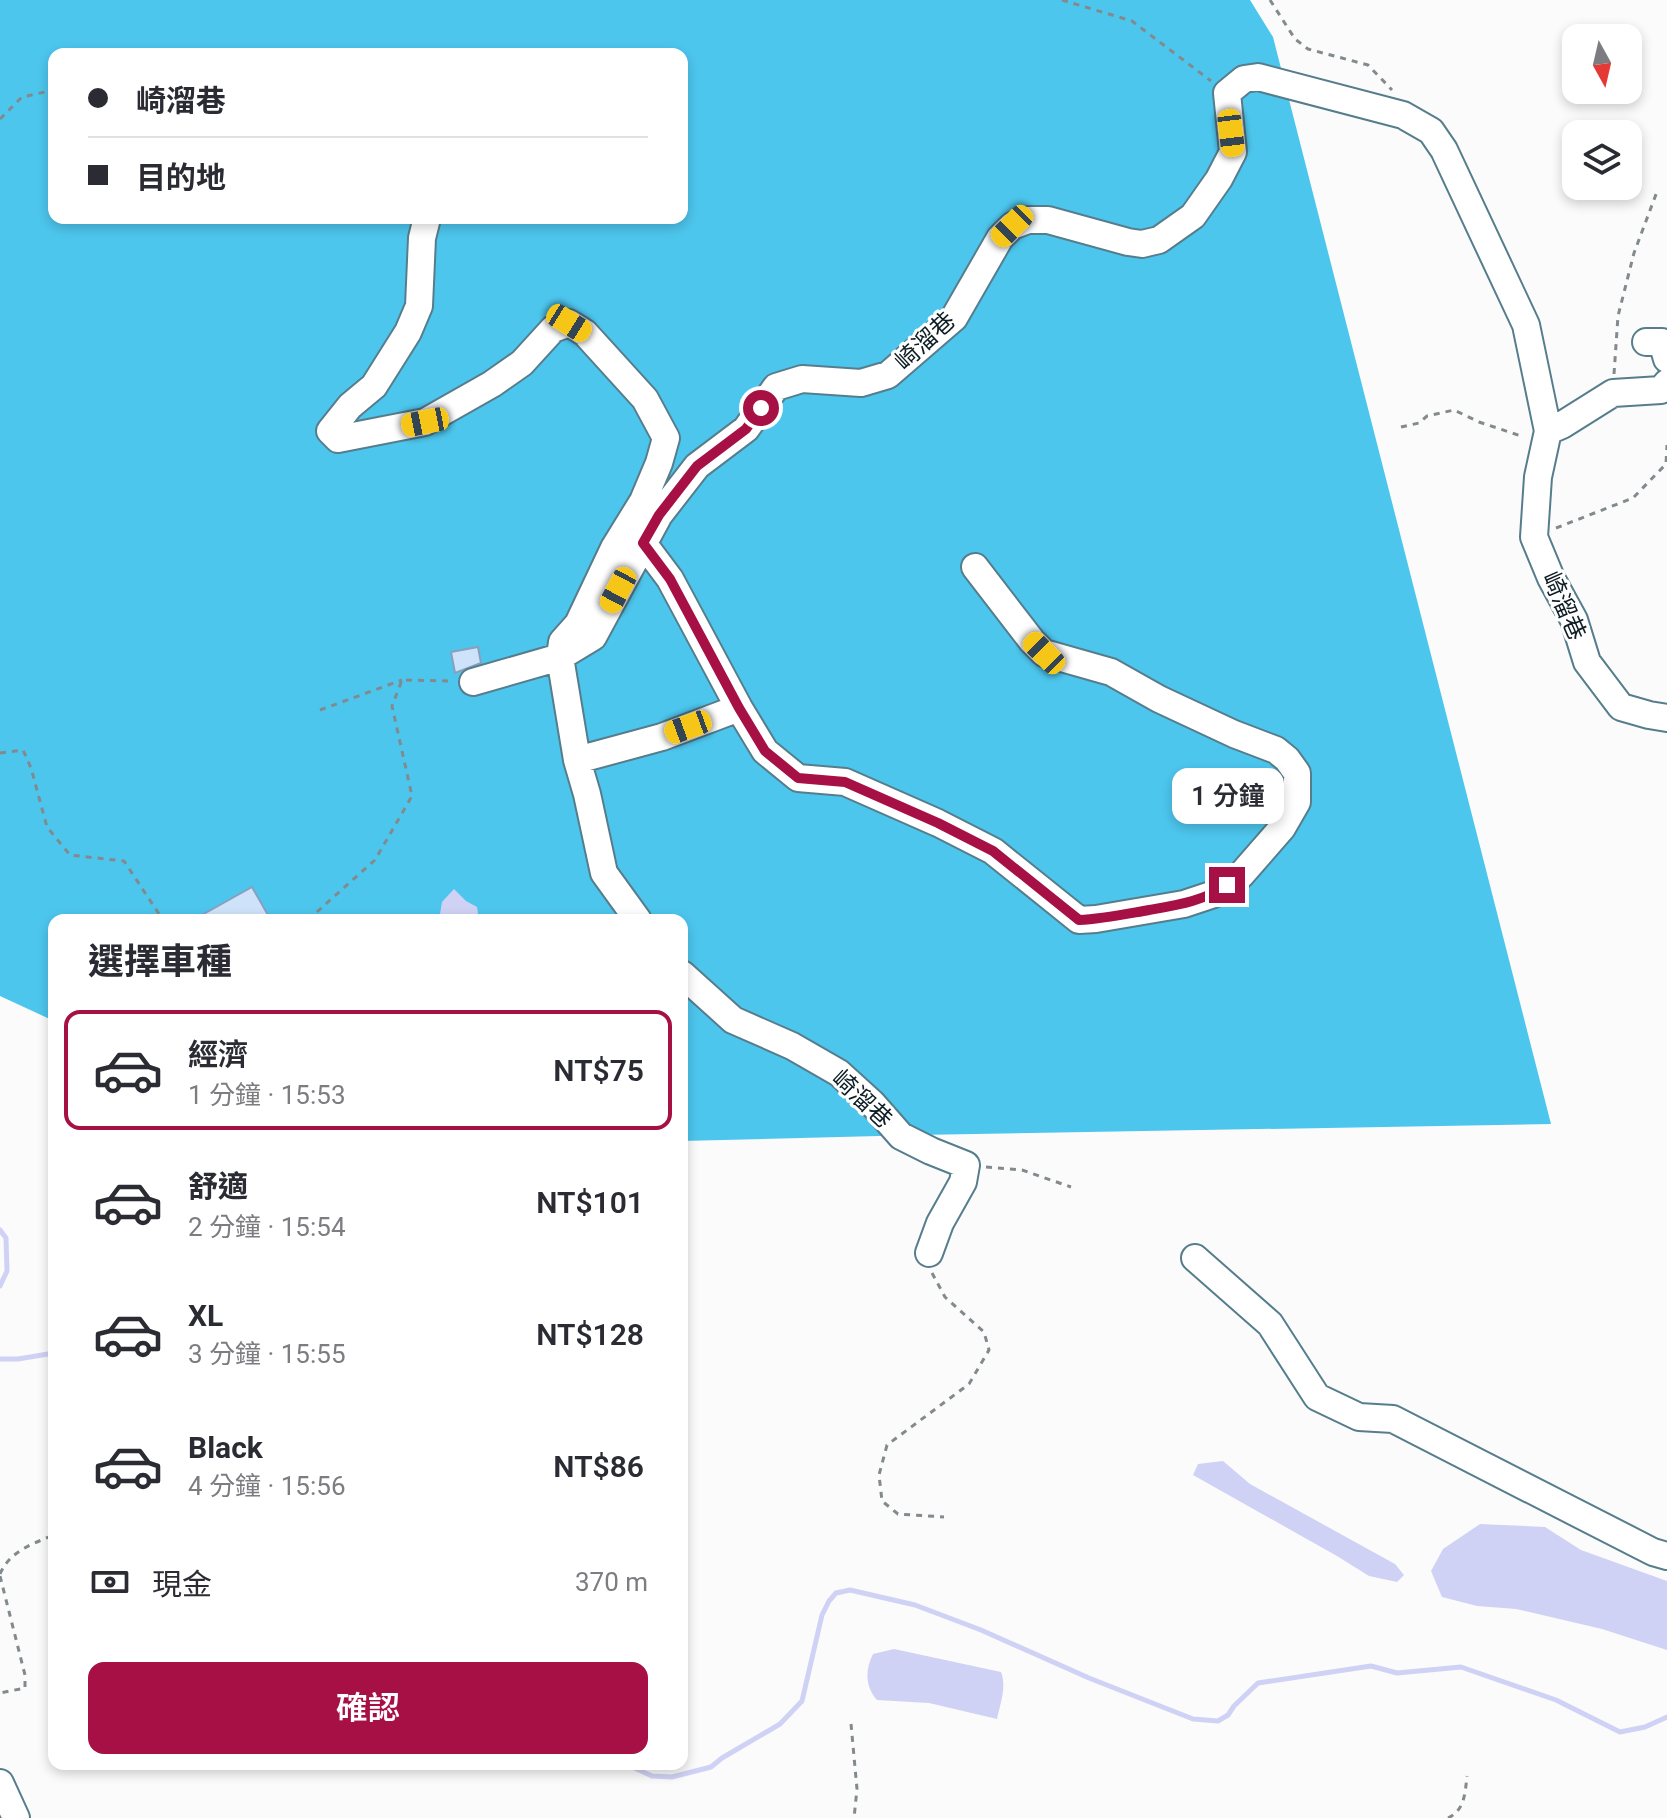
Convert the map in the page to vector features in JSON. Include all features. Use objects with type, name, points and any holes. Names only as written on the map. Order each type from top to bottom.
[{"type":"street","name":"崎溜巷","points":[[473,682],[560,657],[593,637],[659,515],[697,466],[746,429],[776,387],[802,379],[861,383],[888,375],[954,318],[1000,238],[1012,226],[1028,220],[1048,220],[1142,244],[1159,240],[1193,216],[1219,179],[1233,152],[1227,93],[1244,79],[1258,77],[1403,115],[1431,131],[1444,150],[1526,325],[1546,439],[1538,477],[1534,537],[1551,578],[1574,620],[1587,662],[1621,707],[1667,718]]},
{"type":"street","points":[[426,224],[419,306],[408,332],[374,386],[350,406],[330,431],[338,439],[425,422],[492,384],[522,363],[553,329],[569,323],[585,333],[645,399],[666,438],[643,501],[614,548],[578,624],[562,642],[560,657],[577,760],[604,873],[634,914]]},
{"type":"street","points":[[1646,342],[1662,342],[1667,359]]},
{"type":"street","points":[[1546,439],[1562,425],[1613,393],[1661,390],[1667,383]]},
{"type":"street","points":[[643,543],[670,579],[765,751],[798,778],[845,782],[938,823],[993,851],[1079,920],[1184,904],[1214,894],[1241,875],[1282,828],[1297,802],[1297,773],[1287,759],[1276,750],[1159,699],[1111,672],[1044,653],[975,567]]},
{"type":"street","points":[[577,760],[662,737],[739,708]]},
{"type":"street","name":"崎溜巷","points":[[688,979],[733,1020],[792,1046],[839,1073],[872,1103],[901,1136],[966,1165]]},
{"type":"street","points":[[929,1253],[940,1223],[963,1182],[966,1165]]},
{"type":"street","points":[[1195,1258],[1270,1324],[1317,1397],[1359,1417],[1393,1419],[1653,1552],[1667,1556]]},
{"type":"street","points":[[0,1783],[16,1818]]},
{"type":"path","points":[[1062,0],[1132,21],[1227,93]]},
{"type":"path","points":[[1270,0],[1295,39],[1308,49],[1368,65],[1392,90],[1403,115]]},
{"type":"path","points":[[0,119],[22,97],[48,91]]},
{"type":"path","points":[[1613,393],[1618,316],[1634,253],[1658,189]]},
{"type":"path","points":[[1401,427],[1419,423],[1427,416],[1454,410],[1479,422],[1523,436],[1546,439]]},
{"type":"path","points":[[1534,537],[1633,498],[1666,464],[1667,445]]},
{"type":"path","points":[[320,710],[402,680],[473,682]]},
{"type":"path","points":[[315,914],[375,860],[412,796],[392,706],[402,680]]},
{"type":"path","points":[[0,753],[23,750],[47,827],[70,855],[124,861],[159,914]]},
{"type":"path","points":[[966,1165],[1022,1170],[1071,1187]]},
{"type":"path","points":[[929,1253],[932,1274],[945,1297],[984,1332],[989,1350],[969,1384],[887,1445],[879,1475],[882,1501],[898,1514],[944,1517]]},
{"type":"path","points":[[0,1693],[25,1688],[25,1675],[0,1575],[3,1567],[19,1550],[48,1538]]},
{"type":"path","points":[[851,1724],[857,1789],[854,1818]]},
{"type":"path","points":[[1448,1818],[1454,1816],[1463,1803],[1467,1776]]},
{"type":"shaded area","points":[[0,0],[1250,0],[1273,37],[1551,1124],[688,1141],[688,914],[48,914],[48,1018],[0,996]]},
{"type":"shaded area","points":[[454,889],[477,907],[478,914],[440,914],[442,902]]},
{"type":"shaded area","points":[[1223,1461],[1250,1484],[1395,1564],[1404,1575],[1397,1582],[1369,1576],[1193,1475],[1198,1464]]},
{"type":"shaded area","points":[[1480,1524],[1545,1527],[1581,1550],[1667,1581],[1667,1650],[1602,1629],[1516,1609],[1477,1606],[1442,1597],[1431,1571],[1443,1549]]},
{"type":"shaded area","points":[[894,1649],[1001,1672],[1003,1690],[997,1719],[929,1703],[877,1700],[868,1684],[870,1660],[873,1654]]},
{"type":"building","points":[[478,647],[481,663],[455,673],[451,652]]},
{"type":"building","points":[[252,887],[267,914],[204,914]]},
{"type":"waterway","points":[[0,1230],[6,1238],[7,1271],[0,1286]]},
{"type":"waterway","points":[[0,1359],[48,1354]]},
{"type":"waterway","points":[[639,1770],[652,1776],[672,1777],[711,1767],[780,1724],[802,1701],[822,1615],[829,1601],[836,1593],[850,1590],[915,1605],[1193,1719],[1218,1721],[1228,1715],[1258,1683],[1371,1666],[1397,1673],[1461,1667],[1556,1700],[1620,1732],[1645,1727],[1667,1717]]},
{"type":"route","points":[[761,408],[746,429],[697,466],[659,515],[643,543],[670,579],[765,751],[798,778],[845,782],[993,851],[1079,920],[1184,904],[1214,894],[1227,885]]}]
